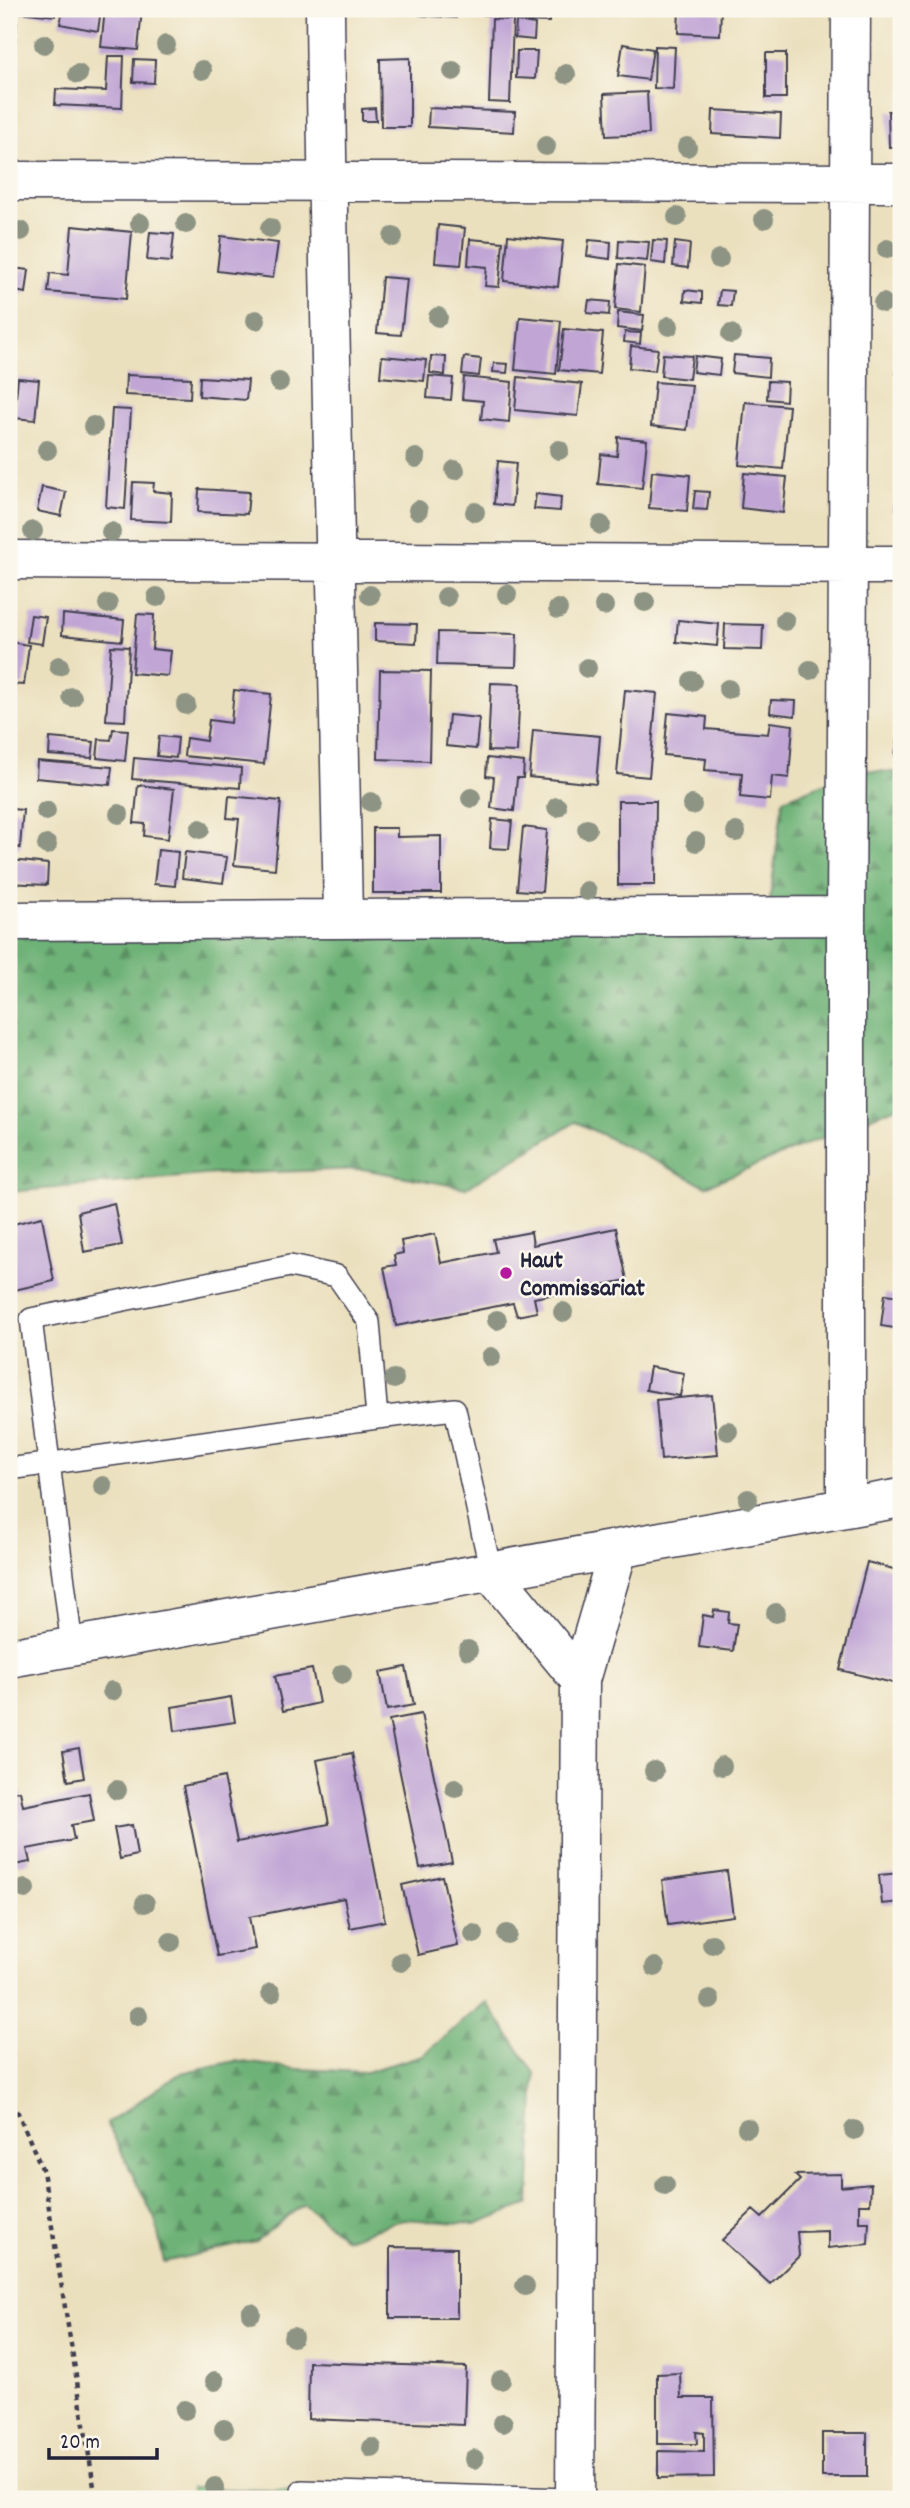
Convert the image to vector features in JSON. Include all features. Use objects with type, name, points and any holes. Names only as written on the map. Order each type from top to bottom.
[{"type":"street","points":[[325,9],[343,919]]},
{"type":"street","points":[[846,1508],[851,9]]},
{"type":"street","points":[[9,181],[901,183]]},
{"type":"street","points":[[9,560],[901,565]]},
{"type":"street","points":[[9,921],[846,916]]},
{"type":"street","points":[[9,1658],[901,1498]]},
{"type":"street","points":[[575,2499],[580,1680],[618,1550]]},
{"type":"street","points":[[491,1572],[580,1680]]},
{"type":"lane","points":[[72,1646],[31,1319],[290,1266],[337,1276],[369,1322],[377,1418]]},
{"type":"lane","points":[[9,1469],[455,1409],[491,1572]]},
{"type":"lane","points":[[302,2491],[396,2497],[568,2499]]},
{"type":"path","points":[[9,2092],[43,2171],[96,2499]]},
{"type":"green space","points":[[862,770],[901,773],[901,1105],[706,1186],[576,1122],[466,1188],[362,1169],[216,1174],[9,1192],[9,921],[768,916],[783,799]]},
{"type":"green space","points":[[486,2002],[535,2073],[529,2204],[475,2224],[403,2219],[346,2239],[304,2204],[255,2241],[164,2262],[155,2219],[107,2123],[181,2073],[235,2061],[297,2069],[366,2072],[423,2055]]},
{"type":"green space","points":[[191,2488],[568,2499],[192,2499]]},
{"type":"building","points":[[9,9],[56,9],[55,16]]},
{"type":"building","points":[[63,9],[101,9],[98,31],[60,24]]},
{"type":"building","points":[[105,9],[142,9],[138,50],[101,47]]},
{"type":"building","points":[[421,9],[457,9],[456,18],[420,15]]},
{"type":"building","points":[[472,9],[495,9],[495,16],[472,14]]},
{"type":"building","points":[[519,9],[549,9],[549,22],[519,21]]},
{"type":"building","points":[[679,9],[721,9],[720,35],[678,33]]},
{"type":"building","points":[[492,19],[513,20],[510,103],[489,102]]},
{"type":"building","points":[[516,21],[535,24],[534,40],[515,38]]},
{"type":"building","points":[[9,22],[17,23],[14,57],[9,56]]},
{"type":"building","points":[[623,44],[653,49],[648,80],[618,76]]},
{"type":"building","points":[[655,46],[675,47],[673,89],[654,88]]},
{"type":"building","points":[[517,51],[537,51],[535,79],[516,78]]},
{"type":"building","points":[[766,53],[786,53],[786,98],[766,98]]},
{"type":"building","points":[[108,56],[124,56],[122,108],[55,105],[56,89],[106,91]]},
{"type":"building","points":[[410,58],[410,127],[381,127],[380,59]]},
{"type":"building","points":[[134,59],[155,60],[154,83],[133,82]]},
{"type":"building","points":[[647,92],[649,134],[606,136],[604,94]]},
{"type":"building","points":[[375,108],[376,121],[362,121],[362,109]]},
{"type":"building","points":[[429,108],[515,112],[514,132],[428,127]]},
{"type":"building","points":[[713,110],[781,114],[780,138],[712,134]]},
{"type":"building","points":[[888,111],[901,112],[901,147],[889,147]]},
{"type":"building","points":[[438,225],[465,228],[461,265],[435,263]]},
{"type":"building","points":[[72,226],[132,232],[126,299],[48,292],[50,273],[68,275]]},
{"type":"building","points":[[150,232],[174,234],[171,262],[147,260]]},
{"type":"building","points":[[508,235],[563,241],[558,287],[504,281]]},
{"type":"building","points":[[221,236],[278,243],[273,278],[217,271]]},
{"type":"building","points":[[470,239],[503,242],[499,287],[485,286],[487,267],[468,265]]},
{"type":"building","points":[[589,240],[611,242],[610,259],[587,256]]},
{"type":"building","points":[[619,240],[649,242],[647,261],[618,258]]},
{"type":"building","points":[[653,240],[667,241],[665,264],[651,262]]},
{"type":"building","points":[[675,242],[690,244],[688,268],[673,266]]},
{"type":"building","points":[[619,264],[645,267],[641,312],[615,309]]},
{"type":"building","points":[[11,268],[29,270],[26,293],[9,290]]},
{"type":"building","points":[[382,277],[407,279],[401,335],[377,333]]},
{"type":"building","points":[[685,290],[702,292],[702,303],[684,301]]},
{"type":"building","points":[[720,290],[733,291],[731,306],[718,305]]},
{"type":"building","points":[[589,300],[610,302],[609,315],[587,313]]},
{"type":"building","points":[[618,312],[644,315],[642,331],[617,328]]},
{"type":"building","points":[[520,317],[561,321],[556,374],[515,370]]},
{"type":"building","points":[[899,322],[901,374],[896,374]]},
{"type":"building","points":[[564,329],[603,333],[599,374],[559,370]]},
{"type":"building","points":[[625,332],[641,333],[640,344],[624,342]]},
{"type":"building","points":[[631,346],[658,349],[655,371],[629,368]]},
{"type":"building","points":[[663,354],[692,356],[689,379],[661,376]]},
{"type":"building","points":[[734,355],[769,358],[768,377],[732,373]]},
{"type":"building","points":[[382,356],[426,360],[424,381],[380,377]]},
{"type":"building","points":[[431,356],[446,357],[445,375],[430,373]]},
{"type":"building","points":[[695,356],[721,359],[719,375],[693,372]]},
{"type":"building","points":[[464,357],[481,359],[479,376],[462,374]]},
{"type":"building","points":[[494,363],[508,364],[507,373],[493,372]]},
{"type":"building","points":[[126,375],[191,378],[190,398],[125,395]]},
{"type":"building","points":[[429,376],[453,378],[451,400],[427,398]]},
{"type":"building","points":[[200,377],[248,380],[246,400],[199,396]]},
{"type":"building","points":[[464,377],[512,382],[509,422],[481,419],[483,401],[462,399]]},
{"type":"building","points":[[518,377],[582,384],[578,416],[515,410]]},
{"type":"building","points":[[18,378],[39,380],[35,420],[14,418]]},
{"type":"building","points":[[768,381],[787,382],[786,401],[767,399]]},
{"type":"building","points":[[655,382],[692,385],[687,430],[651,426]]},
{"type":"building","points":[[745,402],[789,406],[783,469],[739,465]]},
{"type":"building","points":[[112,409],[131,410],[125,509],[106,507]]},
{"type":"building","points":[[898,421],[901,421],[901,466],[898,466]]},
{"type":"building","points":[[618,437],[647,440],[642,488],[598,484],[601,454],[617,456]]},
{"type":"building","points":[[498,461],[516,463],[512,506],[494,504]]},
{"type":"building","points":[[652,471],[690,475],[687,511],[649,508]]},
{"type":"building","points":[[898,472],[901,473],[901,509],[896,509]]},
{"type":"building","points":[[744,473],[787,477],[783,513],[741,508]]},
{"type":"building","points":[[133,482],[154,483],[153,491],[172,493],[171,522],[131,520]]},
{"type":"building","points":[[42,487],[66,492],[61,516],[37,511]]},
{"type":"building","points":[[199,489],[249,492],[247,514],[198,512]]},
{"type":"building","points":[[695,491],[709,492],[707,510],[693,509]]},
{"type":"building","points":[[536,494],[561,497],[560,511],[534,509]]},
{"type":"building","points":[[63,614],[124,620],[122,641],[62,635]]},
{"type":"building","points":[[137,614],[154,615],[152,649],[171,651],[168,676],[132,673]]},
{"type":"building","points":[[31,615],[46,617],[42,644],[27,642]]},
{"type":"building","points":[[678,620],[719,624],[717,646],[676,642]]},
{"type":"building","points":[[375,623],[417,624],[416,643],[375,641]]},
{"type":"building","points":[[725,624],[763,625],[762,650],[724,649]]},
{"type":"building","points":[[438,632],[517,634],[516,667],[437,665]]},
{"type":"building","points":[[9,642],[29,645],[24,685],[9,684]]},
{"type":"building","points":[[111,646],[129,647],[125,721],[106,720]]},
{"type":"building","points":[[380,670],[431,671],[429,761],[378,759]]},
{"type":"building","points":[[491,683],[520,684],[517,752],[488,751]]},
{"type":"building","points":[[234,690],[271,694],[264,764],[184,756],[186,738],[206,741],[209,720],[231,723]]},
{"type":"building","points":[[625,690],[657,693],[649,777],[617,774]]},
{"type":"building","points":[[771,700],[796,701],[795,716],[770,713]]},
{"type":"building","points":[[668,713],[707,717],[706,729],[768,734],[770,722],[793,725],[789,778],[772,776],[770,800],[740,797],[742,773],[705,770],[706,759],[664,755]]},
{"type":"building","points":[[449,715],[479,718],[476,749],[446,746]]},
{"type":"building","points":[[901,720],[901,757],[895,756]]},
{"type":"building","points":[[113,729],[128,730],[125,761],[97,758],[99,739],[111,740]]},
{"type":"building","points":[[533,730],[600,736],[596,784],[529,777]]},
{"type":"building","points":[[159,736],[178,738],[176,758],[157,756]]},
{"type":"building","points":[[50,738],[94,742],[92,758],[49,755]]},
{"type":"building","points":[[134,758],[241,768],[240,788],[132,779]]},
{"type":"building","points":[[487,758],[524,762],[523,778],[517,778],[514,811],[491,808],[494,777],[486,776]]},
{"type":"building","points":[[37,761],[112,767],[110,785],[36,778]]},
{"type":"building","points":[[138,785],[174,789],[168,839],[144,836],[145,824],[134,823]]},
{"type":"building","points":[[229,796],[281,801],[275,869],[234,865],[239,819],[227,818]]},
{"type":"building","points":[[618,801],[656,801],[655,885],[618,885]]},
{"type":"building","points":[[11,809],[23,810],[20,848],[9,846]]},
{"type":"building","points":[[492,819],[512,821],[509,849],[490,848]]},
{"type":"building","points":[[523,827],[547,830],[542,892],[517,890]]},
{"type":"building","points":[[373,828],[397,828],[397,837],[441,836],[441,893],[373,893]]},
{"type":"building","points":[[158,850],[178,852],[175,886],[154,884]]},
{"type":"building","points":[[185,852],[227,857],[223,883],[182,878]]},
{"type":"building","points":[[11,860],[48,864],[47,885],[9,883]]},
{"type":"building","points":[[114,1203],[122,1245],[84,1252],[78,1212]]},
{"type":"building","points":[[42,1217],[54,1281],[10,1291],[9,1225]]},
{"type":"building","name":"Haut Commissariat","points":[[616,1228],[627,1280],[534,1298],[537,1312],[517,1316],[513,1303],[396,1326],[384,1267],[396,1265],[394,1255],[403,1253],[401,1241],[435,1234],[441,1263],[496,1252],[493,1239],[531,1232],[533,1245]]},
{"type":"building","points":[[885,1294],[901,1296],[901,1329],[881,1326]]},
{"type":"building","points":[[650,1367],[684,1373],[680,1396],[646,1390]]},
{"type":"building","points":[[712,1395],[718,1455],[661,1460],[656,1400]]},
{"type":"building","points":[[867,1562],[901,1571],[901,1685],[840,1670]]},
{"type":"building","points":[[714,1610],[729,1612],[728,1623],[737,1624],[733,1651],[699,1647],[703,1615],[713,1617]]},
{"type":"building","points":[[406,1667],[414,1705],[387,1710],[380,1672]]},
{"type":"building","points":[[312,1669],[319,1703],[283,1711],[275,1676]]},
{"type":"building","points":[[231,1697],[235,1722],[175,1731],[172,1707]]},
{"type":"building","points":[[421,1714],[452,1862],[420,1868],[389,1720]]},
{"type":"building","points":[[79,1748],[84,1778],[68,1781],[63,1751]]},
{"type":"building","points":[[352,1753],[385,1921],[350,1928],[344,1898],[249,1917],[255,1949],[217,1956],[183,1786],[224,1777],[237,1842],[329,1824],[317,1760]]},
{"type":"building","points":[[20,1791],[23,1806],[89,1793],[94,1821],[71,1825],[74,1840],[27,1849],[30,1862],[9,1866],[9,1793]]},
{"type":"building","points":[[132,1825],[137,1855],[120,1859],[114,1828]]},
{"type":"building","points":[[727,1871],[733,1916],[668,1925],[662,1880]]},
{"type":"building","points":[[901,1873],[901,1902],[882,1904],[879,1875]]},
{"type":"building","points":[[442,1876],[458,1946],[418,1955],[402,1885]]},
{"type":"building","points":[[841,2174],[841,2187],[871,2184],[870,2204],[859,2204],[859,2222],[869,2222],[868,2244],[828,2248],[828,2231],[797,2232],[799,2256],[770,2284],[722,2240],[753,2210],[762,2218],[800,2180],[795,2175]]},
{"type":"building","points":[[390,2247],[457,2248],[457,2318],[390,2318]]},
{"type":"building","points":[[309,2362],[466,2367],[464,2425],[308,2419]]},
{"type":"building","points":[[680,2373],[681,2398],[713,2398],[714,2477],[658,2478],[658,2451],[704,2452],[704,2433],[696,2432],[697,2444],[657,2444],[657,2374]]},
{"type":"building","points":[[822,2433],[867,2433],[867,2477],[822,2477]]},
{"type":"place","name":"Haut Commissariat","points":[[506,1273]]}]
